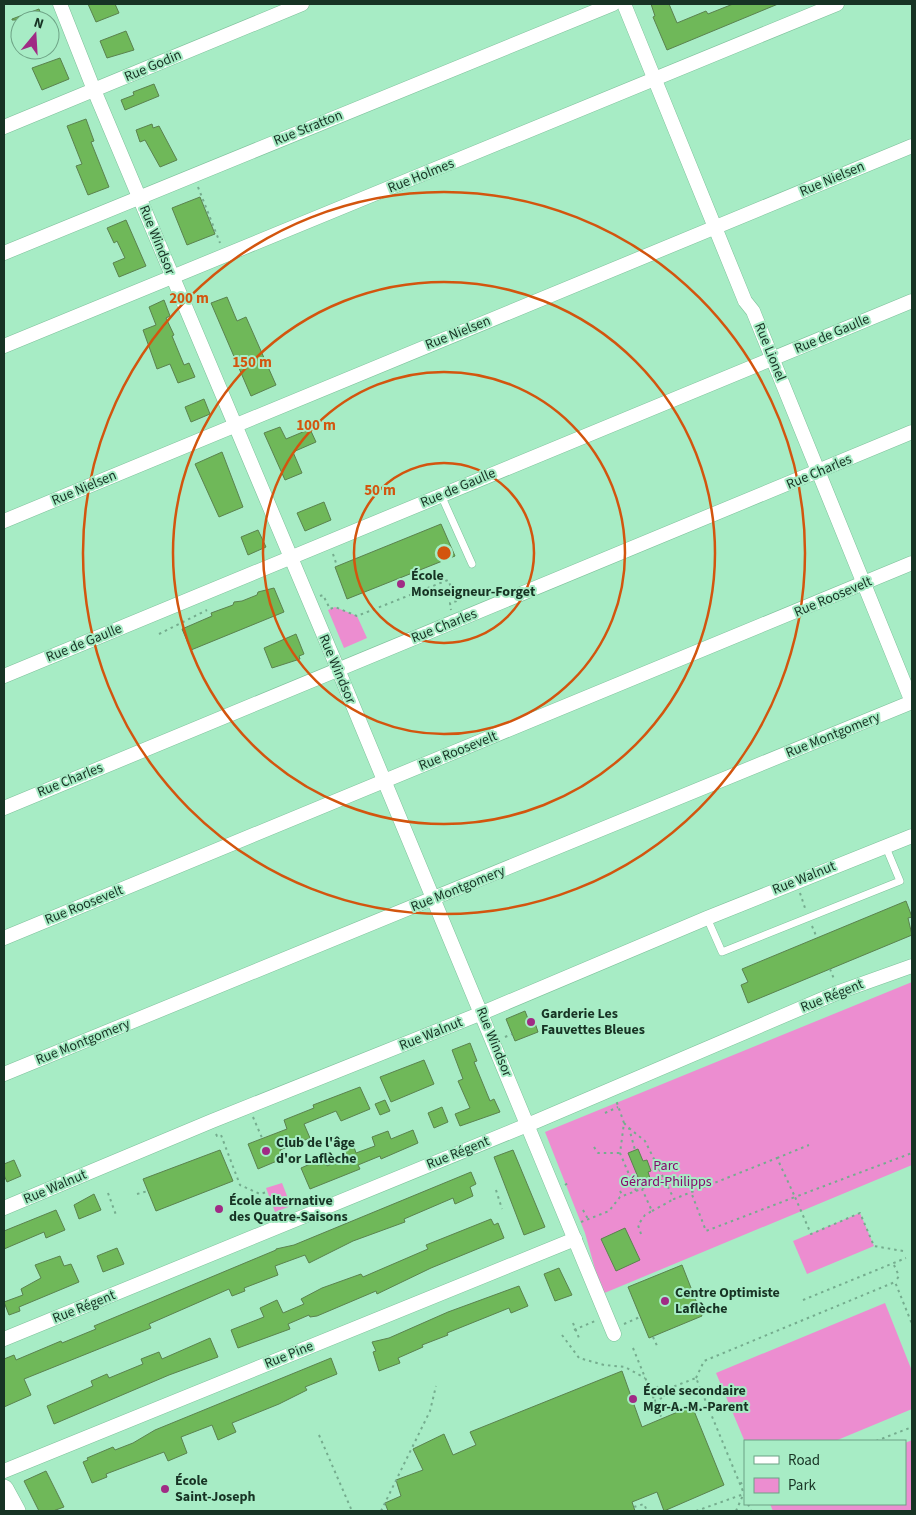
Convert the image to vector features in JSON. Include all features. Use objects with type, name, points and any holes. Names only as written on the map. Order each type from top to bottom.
[{"type":"main road","points":[[4,1489],[16,1511]]},
{"type":"street","name":"Rue Windsor","points":[[60,4],[172,277],[337,670],[386,781],[607,1316],[617,1330]]},
{"type":"street","name":"Rue Godin","points":[[4,126],[302,4]]},
{"type":"street","name":"Rue Stratton","points":[[4,252],[613,4]]},
{"type":"street","name":"Rue Lionel","points":[[624,4],[745,301],[754,311],[912,702]]},
{"type":"street","name":"Rue Holmes","points":[[4,346],[837,4]]},
{"type":"street","name":"Rue Nielsen","points":[[4,521],[912,146]]},
{"type":"street","name":"Rue de Gaulle","points":[[4,676],[912,301]]},
{"type":"street","name":"Rue Charles","points":[[4,808],[912,432]]},
{"type":"street","name":"Rue Roosevelt","points":[[4,938],[912,563]]},
{"type":"street","name":"Rue Montgomery","points":[[4,1074],[912,702]]},
{"type":"street","name":"Rue Walnut","points":[[4,1208],[212,1121],[482,1013],[885,845],[912,836]]},
{"type":"street","name":"Rue Régent","points":[[4,1339],[528,1125],[839,992],[912,966]]},
{"type":"street","name":"Rue Pine","points":[[4,1471],[575,1239]]},
{"type":"lane","points":[[441,495],[472,564]]},
{"type":"lane","points":[[707,918],[722,952],[900,881],[885,845]]},
{"type":"path","points":[[194,175],[222,247]]},
{"type":"path","points":[[319,596],[323,594],[330,609],[335,607],[357,616],[448,580],[457,600],[450,603],[452,622]]},
{"type":"path","points":[[159,634],[207,610]]},
{"type":"path","points":[[830,969],[837,986]]},
{"type":"path","points":[[503,1038],[512,1034]]},
{"type":"path","points":[[613,1088],[624,1123],[645,1141],[674,1199]]},
{"type":"path","points":[[249,1106],[262,1138]]},
{"type":"path","points":[[605,1113],[618,1107]]},
{"type":"path","points":[[212,1121],[218,1133],[216,1134],[217,1136],[221,1135],[240,1185],[260,1194],[267,1192]]},
{"type":"path","points":[[624,1123],[620,1153],[636,1191]]},
{"type":"path","points":[[629,1128],[636,1150]]},
{"type":"path","points":[[641,1234],[638,1225],[645,1215],[674,1199],[809,1145]]},
{"type":"path","points":[[594,1148],[598,1153],[620,1153]]},
{"type":"path","points":[[690,1192],[706,1231],[912,1153]]},
{"type":"path","points":[[777,1158],[811,1234],[860,1214],[874,1246],[903,1251]]},
{"type":"path","points":[[577,1223],[608,1211],[623,1196],[668,1178]]},
{"type":"path","points":[[642,1189],[652,1211]]},
{"type":"path","points":[[496,1190],[502,1209]]},
{"type":"path","points":[[137,1194],[148,1191]]},
{"type":"path","points":[[620,1191],[623,1196]]},
{"type":"path","points":[[108,1193],[116,1215]]},
{"type":"path","points":[[583,1210],[588,1219]]},
{"type":"path","points":[[803,1300],[906,1258]]},
{"type":"path","points":[[662,1391],[696,1378],[704,1361],[895,1282],[899,1276],[893,1264]]},
{"type":"path","points":[[895,1282],[912,1324]]},
{"type":"path","points":[[575,1330],[607,1316]]},
{"type":"path","points":[[617,1330],[640,1317]]},
{"type":"path","points":[[573,1323],[579,1338]]},
{"type":"path","points":[[562,1335],[579,1358],[604,1365],[625,1367],[645,1378]]},
{"type":"path","points":[[653,1336],[658,1348]]},
{"type":"path","points":[[633,1348],[662,1419]]},
{"type":"path","points":[[696,1378],[744,1495],[736,1511]]},
{"type":"path","points":[[381,1511],[430,1411],[436,1386]]},
{"type":"path","points":[[650,1390],[660,1386],[665,1397],[654,1401]]},
{"type":"path","points":[[879,1440],[912,1427]]},
{"type":"path","points":[[319,1435],[352,1511]]},
{"type":"path","points":[[328,1467],[332,1466]]},
{"type":"path","points":[[740,1484],[744,1482]]},
{"type":"path","points":[[696,1511],[744,1495]]},
{"type":"path","points":[[340,1498],[345,1496]]},
{"type":"path","points":[[634,1507],[644,1504],[647,1511]]},
{"type":"green space","points":[[335,607],[357,616],[367,638],[344,648],[328,610]]},
{"type":"green space","name":"Parc Gérard-Philipps","points":[[912,982],[912,1165],[602,1294],[585,1233],[545,1132]]},
{"type":"green space","points":[[282,1183],[291,1206],[275,1212],[266,1188]]},
{"type":"green space","points":[[860,1213],[874,1246],[807,1274],[793,1241]]},
{"type":"green space","points":[[885,1303],[912,1371],[912,1409],[837,1440],[744,1440],[716,1373]]},
{"type":"green space","points":[[912,1440],[912,1511],[773,1511],[770,1505],[906,1505],[906,1443]]},
{"type":"building","points":[[88,4],[115,4],[119,13],[96,22]]},
{"type":"building","points":[[651,4],[669,4],[677,23],[706,11],[708,14],[733,4],[778,4],[667,50],[653,17],[655,16]]},
{"type":"building","points":[[126,31],[134,50],[107,58],[100,41]]},
{"type":"building","points":[[60,58],[69,79],[42,90],[32,68],[54,60],[60,60]]},
{"type":"building","points":[[154,84],[159,96],[125,110],[121,100],[134,95],[133,92]]},
{"type":"building","points":[[86,119],[94,141],[91,142],[109,187],[88,195],[76,166],[82,164],[67,126]]},
{"type":"building","points":[[152,124],[153,128],[159,126],[177,160],[160,167],[145,140],[140,142],[136,130]]},
{"type":"building","points":[[200,197],[215,234],[187,245],[172,208]]},
{"type":"building","points":[[126,220],[146,266],[119,277],[113,263],[125,258],[117,241],[114,243],[107,228]]},
{"type":"building","points":[[227,297],[237,321],[246,317],[276,385],[251,396],[211,303]]},
{"type":"building","points":[[164,300],[170,316],[166,318],[174,335],[172,336],[184,365],[189,363],[195,377],[178,383],[170,364],[157,369],[143,330],[156,325],[149,307]]},
{"type":"building","points":[[204,399],[210,414],[191,422],[185,407]]},
{"type":"building","points":[[280,427],[286,439],[310,429],[316,442],[293,452],[302,473],[285,480],[264,433]]},
{"type":"building","points":[[222,452],[243,507],[219,517],[195,464]]},
{"type":"building","points":[[324,502],[331,520],[305,531],[297,513]]},
{"type":"building","points":[[441,524],[455,556],[347,599],[335,567]]},
{"type":"building","points":[[258,530],[266,547],[248,555],[241,537]]},
{"type":"building","points":[[274,588],[284,612],[191,650],[182,629],[212,616],[211,613],[233,605],[234,602],[242,601],[257,595],[258,592]]},
{"type":"building","points":[[296,634],[304,654],[299,656],[300,659],[272,668],[264,648]]},
{"type":"building","points":[[906,901],[912,917],[908,918],[912,935],[748,1003],[741,985],[748,982],[742,969]]},
{"type":"building","name":"Garderie Les Fauvettes Bleues","points":[[525,1011],[530,1024],[535,1023],[538,1032],[515,1041],[506,1019]]},
{"type":"building","points":[[470,1043],[477,1061],[474,1062],[490,1101],[494,1099],[500,1112],[460,1126],[455,1114],[470,1108],[458,1081],[463,1079],[452,1050]]},
{"type":"building","points":[[424,1060],[434,1084],[391,1102],[380,1077]]},
{"type":"building","points":[[360,1087],[370,1109],[341,1121],[336,1111],[304,1124],[310,1138],[280,1150],[284,1158],[258,1169],[248,1144],[287,1129],[284,1120],[314,1108],[313,1105]]},
{"type":"building","points":[[385,1100],[390,1111],[380,1115],[375,1104]]},
{"type":"building","points":[[442,1107],[448,1122],[434,1128],[428,1113]]},
{"type":"building","points":[[413,1130],[418,1143],[381,1159],[380,1156],[358,1165],[360,1169],[310,1189],[301,1168],[317,1161],[318,1165],[326,1162],[327,1166],[347,1157],[344,1148],[353,1144],[356,1153],[375,1146],[372,1137],[388,1131],[391,1139]]},
{"type":"building","points":[[638,1149],[643,1161],[647,1160],[651,1171],[648,1172],[650,1178],[640,1182],[628,1153]]},
{"type":"building","points":[[220,1150],[233,1181],[156,1211],[143,1179]]},
{"type":"building","points":[[513,1150],[545,1227],[524,1235],[494,1157]]},
{"type":"building","points":[[14,1160],[21,1176],[7,1182],[4,1175],[4,1164]]},
{"type":"building","points":[[471,1172],[476,1184],[470,1187],[473,1196],[455,1204],[453,1198],[404,1219],[405,1222],[353,1241],[309,1263],[305,1255],[275,1266],[278,1275],[244,1288],[245,1291],[232,1296],[229,1289],[149,1324],[151,1328],[24,1379],[31,1395],[4,1407],[4,1359],[14,1355],[16,1360],[61,1341],[62,1343],[96,1329],[94,1326],[276,1249],[294,1245]]},
{"type":"building","points":[[94,1194],[101,1210],[79,1219],[74,1205]]},
{"type":"building","points":[[56,1210],[65,1230],[46,1238],[44,1232],[4,1249],[4,1231]]},
{"type":"building","points":[[491,1219],[494,1225],[498,1223],[504,1238],[431,1268],[377,1294],[376,1291],[317,1316],[310,1317],[309,1315],[288,1324],[290,1329],[238,1348],[231,1330],[264,1317],[260,1308],[277,1300],[283,1313],[304,1304],[301,1299],[322,1288],[361,1274],[363,1277],[428,1249],[426,1245]]},
{"type":"building","points":[[625,1228],[640,1260],[616,1271],[601,1239]]},
{"type":"building","points":[[117,1248],[124,1264],[103,1272],[97,1256]]},
{"type":"building","points":[[60,1256],[64,1266],[71,1264],[79,1282],[19,1307],[20,1311],[9,1315],[4,1302],[23,1295],[21,1289],[41,1278],[35,1265]]},
{"type":"building","name":"Centre Optimiste Laflèche","points":[[682,1265],[702,1316],[649,1338],[628,1287]]},
{"type":"building","points":[[559,1268],[572,1295],[555,1301],[544,1274]]},
{"type":"building","points":[[519,1286],[528,1306],[511,1313],[509,1308],[447,1333],[448,1335],[422,1345],[423,1347],[398,1358],[400,1363],[379,1371],[373,1352],[376,1351],[372,1342],[389,1338],[448,1312]]},
{"type":"building","points":[[210,1338],[218,1357],[169,1375],[54,1424],[47,1406],[93,1386],[91,1381],[107,1374],[109,1378],[143,1364],[141,1359],[159,1352],[162,1359]]},
{"type":"building","points":[[331,1358],[337,1374],[305,1387],[307,1390],[279,1404],[232,1423],[236,1432],[218,1440],[212,1425],[181,1437],[187,1453],[168,1461],[164,1452],[106,1474],[107,1477],[92,1483],[83,1462],[88,1460],[87,1458],[113,1447],[115,1450],[133,1443],[155,1430]]},
{"type":"building","points":[[622,1371],[642,1427],[692,1406],[724,1485],[664,1511],[657,1492],[632,1502],[635,1511],[388,1511],[385,1503],[401,1496],[396,1480],[423,1470],[413,1449],[444,1434],[453,1455],[476,1445],[470,1432]]},
{"type":"building","points":[[46,1471],[64,1507],[53,1511],[39,1511],[24,1481]]},
{"type":"place","name":"École Monseigneur-Forget","points":[[401,584]]},
{"type":"place","name":"Garderie Les Fauvettes Bleues","points":[[531,1022]]},
{"type":"place","name":"Club de l'âge d'or Laflèche","points":[[266,1151]]},
{"type":"place","name":"École alternative des Quatre-Saisons","points":[[219,1209]]},
{"type":"place","name":"Centre Optimiste Laflèche","points":[[665,1301]]},
{"type":"place","name":"École secondaire Mgr-A.-M.-Parent","points":[[633,1399]]},
{"type":"place","name":"École Saint-Joseph","points":[[165,1489]]}]
